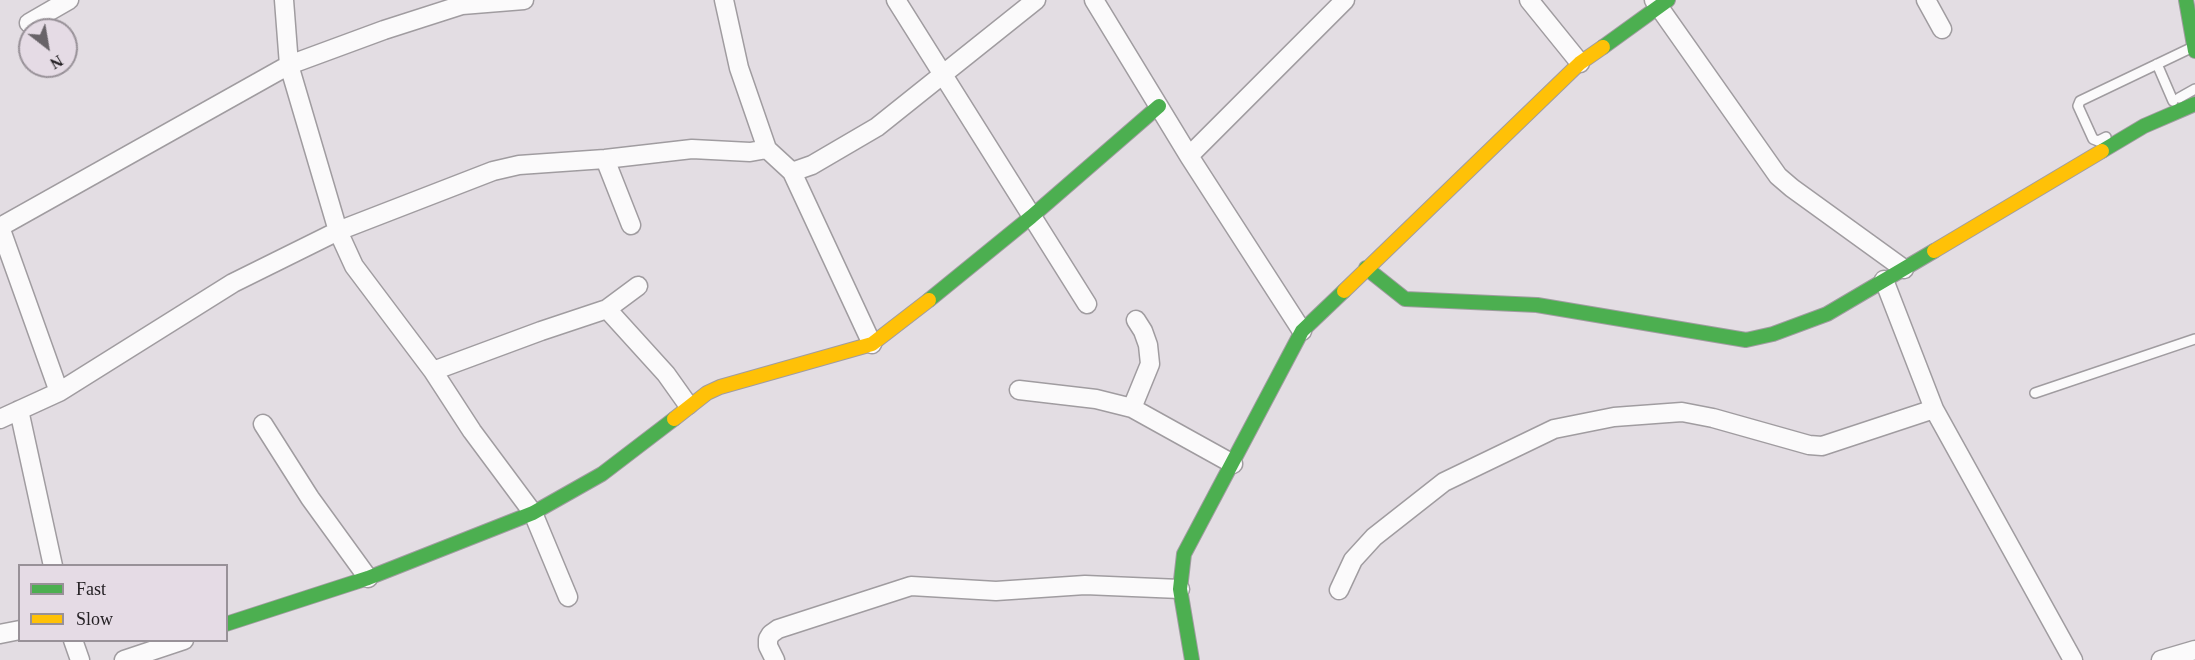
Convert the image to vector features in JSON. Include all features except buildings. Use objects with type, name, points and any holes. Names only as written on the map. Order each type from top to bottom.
[{"type":"street","points":[[38,18],[69,0]]},
{"type":"street","points":[[284,0],[289,64],[338,231],[354,266],[533,513],[568,597]]},
{"type":"street","points":[[59,392],[0,227],[289,64],[461,3],[524,0]]},
{"type":"street","points":[[724,0],[740,68],[767,149],[792,172],[872,344]]},
{"type":"street","points":[[896,0],[1087,304]]},
{"type":"street","points":[[792,172],[812,165],[877,127],[1036,0]]},
{"type":"street","points":[[1094,0],[1189,156],[1302,331]]},
{"type":"street","points":[[1189,156],[1345,0]]},
{"type":"street","points":[[1529,0],[1580,63]]},
{"type":"street","points":[[1926,0],[1942,29]]},
{"type":"street","points":[[2186,0],[2195,49]]},
{"type":"street","points":[[1192,660],[1180,589],[1184,554],[1302,331],[1580,63],[1660,2],[1778,176],[1792,189],[1904,269]]},
{"type":"street","points":[[1366,268],[1405,299],[1538,305],[1746,340],[1773,334],[1827,314],[2144,126],[2195,104]]},
{"type":"street","points":[[228,623],[368,578],[533,513],[602,474],[688,405],[720,387],[872,344],[1031,217],[1158,106]]},
{"type":"street","points":[[0,419],[59,392],[233,283],[338,231],[493,171],[519,165],[605,159],[692,149],[750,152],[767,149]]},
{"type":"street","points":[[605,159],[631,225]]},
{"type":"street","points":[[1884,280],[1934,409],[2073,660]]},
{"type":"street","points":[[433,372],[540,331],[608,309],[638,286]]},
{"type":"street","points":[[608,309],[666,374],[688,405]]},
{"type":"street","points":[[1132,408],[1150,364],[1148,345],[1136,320]]},
{"type":"street","points":[[1019,390],[1096,399],[1132,408],[1233,464]]},
{"type":"street","points":[[1339,590],[1353,560],[1374,537],[1444,482],[1554,429],[1614,417],[1682,412],[1713,418],[1809,445],[1822,446],[1934,409]]},
{"type":"street","points":[[18,410],[53,564]]},
{"type":"street","points":[[263,424],[310,498],[368,578]]},
{"type":"street","points":[[775,660],[768,646],[768,639],[778,629],[911,586],[996,591],[1084,585],[1180,589]]},
{"type":"street","points":[[0,634],[18,630]]},
{"type":"street","points":[[74,642],[80,660]]},
{"type":"street","points":[[124,660],[178,642]]},
{"type":"street","points":[[2161,660],[2195,650]]},
{"type":"lane","points":[[2195,49],[2157,64],[2080,101],[2078,106],[2093,139],[2098,141],[2195,89]]},
{"type":"lane","points":[[2157,64],[2173,101]]},
{"type":"lane","points":[[2035,393],[2195,339]]},
{"type":"traffic: fast","points":[[1603,47],[1668,0]]},
{"type":"traffic: fast","points":[[2186,0],[2195,51]]},
{"type":"traffic: fast","points":[[2102,151],[2144,126],[2195,104]]},
{"type":"traffic: fast","points":[[929,300],[1031,217],[1159,106]]},
{"type":"traffic: fast","points":[[1366,268],[1405,299],[1537,305],[1746,340],[1773,334],[1827,314],[1934,251]]},
{"type":"traffic: fast","points":[[1192,660],[1180,589],[1184,554],[1302,331],[1344,291]]},
{"type":"traffic: fast","points":[[228,623],[368,578],[533,513],[602,474],[674,419]]},
{"type":"traffic: slow","points":[[1344,291],[1580,63],[1603,47]]},
{"type":"traffic: slow","points":[[1934,251],[2102,151]]},
{"type":"traffic: slow","points":[[674,419],[707,393],[720,387],[872,344],[929,300]]}]
